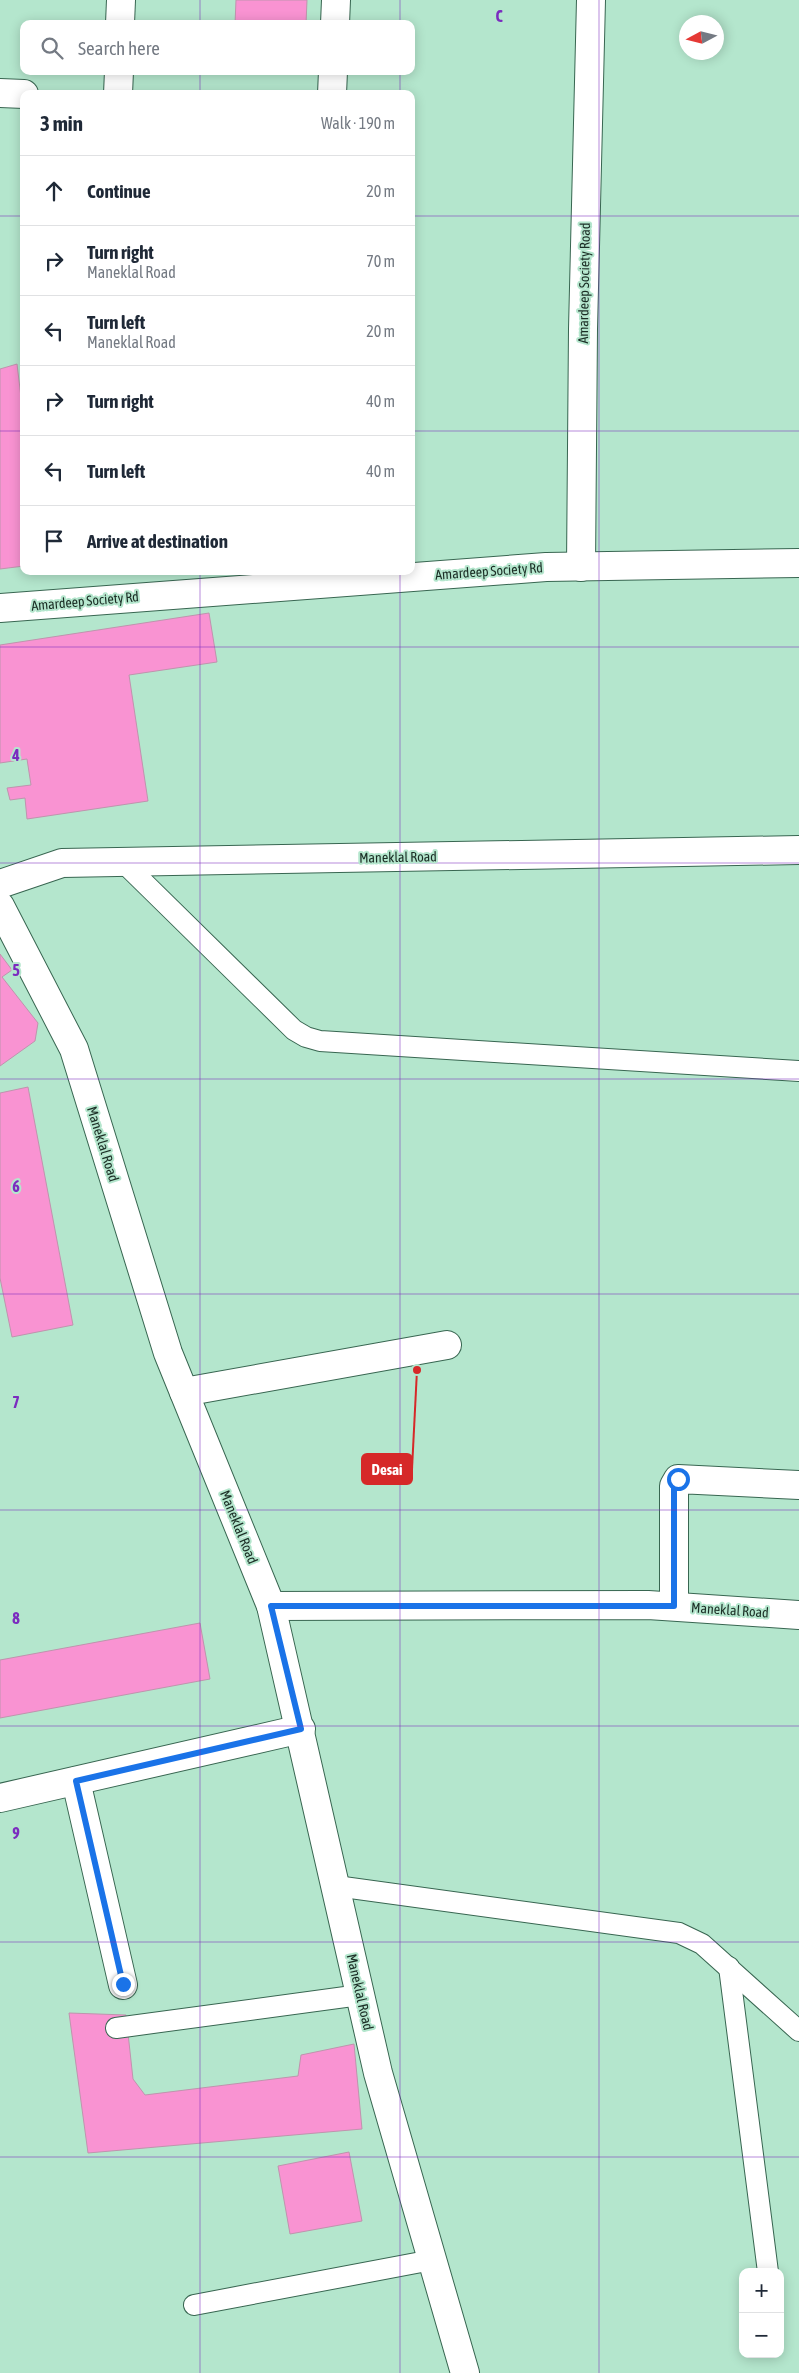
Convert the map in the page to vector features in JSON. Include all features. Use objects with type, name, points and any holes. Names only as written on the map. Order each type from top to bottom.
[{"type":"street","points":[[120,20],[121,0]]},
{"type":"street","points":[[335,20],[336,0]]},
{"type":"street","name":"Amardeep Society Road","points":[[581,567],[583,320],[591,0]]},
{"type":"street","points":[[118,90],[119,75]]},
{"type":"street","points":[[332,90],[333,75]]},
{"type":"street","points":[[0,93],[20,94]]},
{"type":"street","name":"Amardeep Society Rd","points":[[415,573],[581,567],[799,563]]},
{"type":"street","name":"Amardeep Society Rd","points":[[0,608],[311,577],[365,575]]},
{"type":"street","name":"Maneklal Road","points":[[0,884],[62,862],[799,850]]},
{"type":"street","name":"Maneklal Road","points":[[0,906],[74,1049],[168,1353],[271,1606],[301,1729],[378,2073],[465,2373]]},
{"type":"street","points":[[184,1392],[447,1345]]},
{"type":"street","points":[[674,1606],[674,1486],[678,1479],[799,1485]]},
{"type":"street","name":"Maneklal Road","points":[[271,1606],[674,1606],[799,1615]]},
{"type":"street","points":[[0,1798],[301,1729]]},
{"type":"street","points":[[76,1781],[123,1984]]},
{"type":"lane","points":[[122,862],[294,1030],[306,1037],[320,1041],[799,1071]]},
{"type":"lane","points":[[336,1886],[679,1933],[702,1944],[799,2031]]},
{"type":"lane","points":[[729,1967],[767,2268]]},
{"type":"lane","points":[[116,2028],[360,1995]]},
{"type":"lane","points":[[194,2305],[432,2260]]},
{"type":"building","points":[[236,0],[307,0],[306,20],[235,20]]},
{"type":"building","points":[[17,364],[20,389],[20,566],[0,569],[0,369]]},
{"type":"building","points":[[209,613],[217,662],[129,675],[148,801],[27,819],[25,798],[10,800],[7,788],[31,785],[27,759],[0,763],[0,645]]},
{"type":"building","points":[[0,954],[12,970],[2,977],[38,1023],[35,1041],[0,1066]]},
{"type":"building","points":[[28,1087],[73,1325],[12,1337],[0,1278],[0,1093]]},
{"type":"building","points":[[200,1623],[210,1679],[0,1718],[0,1660]]},
{"type":"building","points":[[69,2013],[126,2015],[133,2079],[145,2095],[298,2076],[301,2055],[354,2044],[362,2129],[88,2153]]},
{"type":"building","points":[[349,2152],[362,2221],[290,2234],[278,2166]]},
{"type":"place","name":"Desai","points":[[417,1370]]},
{"type":"route","points":[[123,1984],[76,1781],[301,1729],[271,1606],[648,1604],[674,1606],[674,1486],[678,1479]]}]
